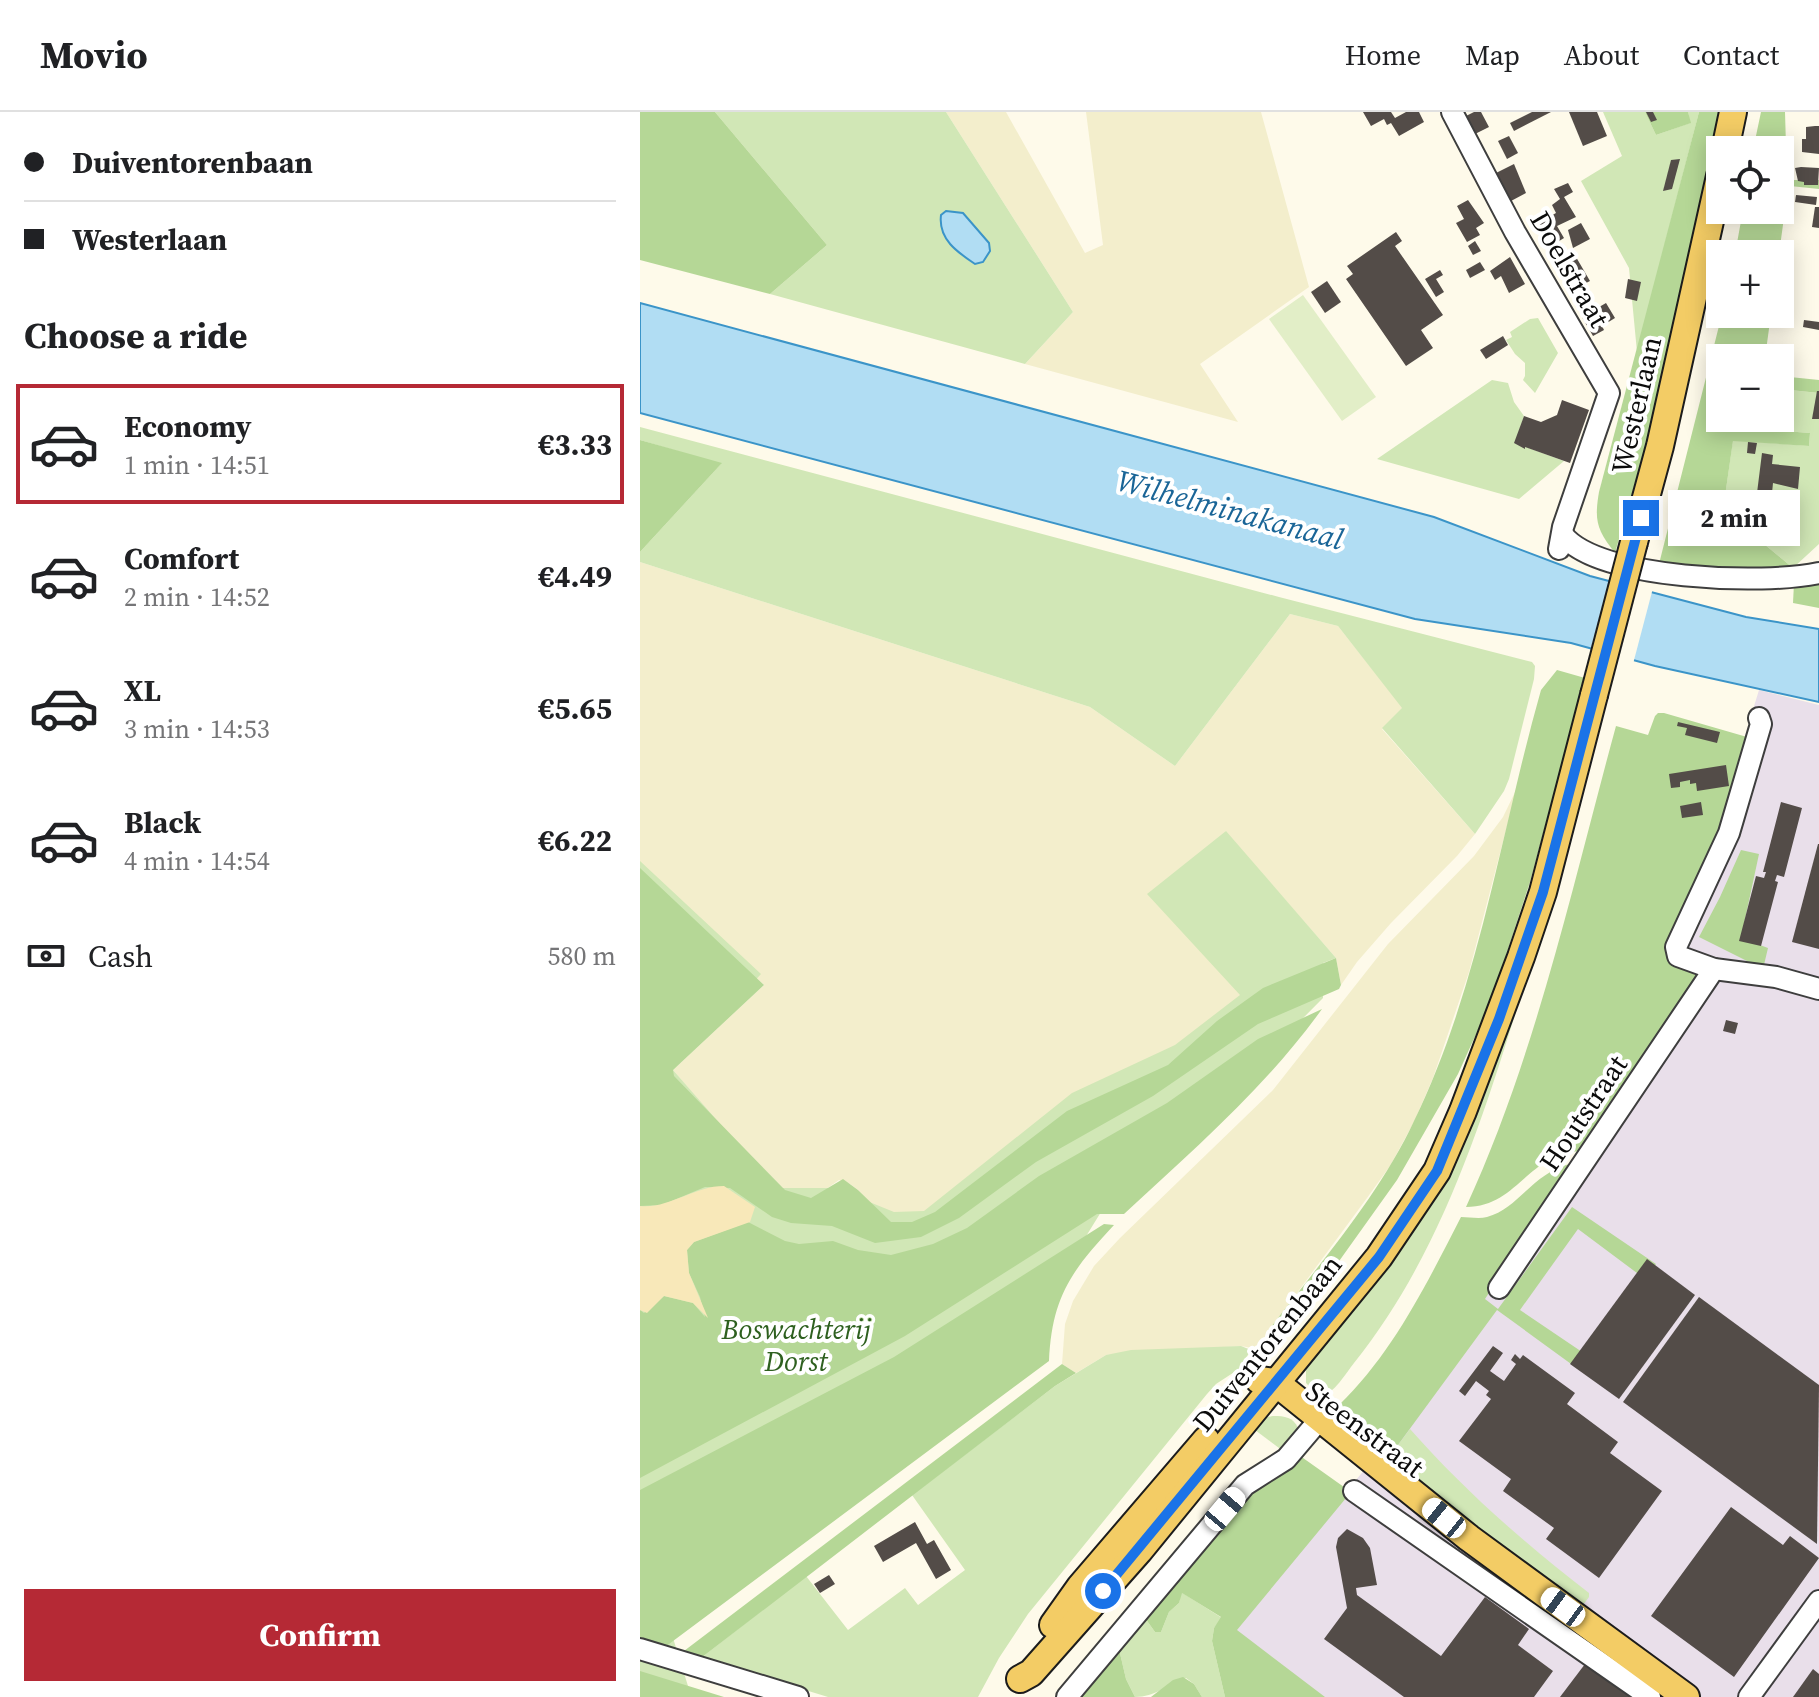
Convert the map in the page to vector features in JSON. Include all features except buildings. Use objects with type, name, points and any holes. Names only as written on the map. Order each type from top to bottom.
[{"type":"main road","points":[[1728,136],[1733,112]]},
{"type":"main road","name":"Westerlaan","points":[[1594,695],[1660,446],[1709,224]]},
{"type":"main road","name":"Duiventorenbaan","points":[[1014,1688],[1024,1664],[1080,1587],[1265,1385],[1407,1189],[1445,1118],[1492,1017],[1501,1007],[1521,957],[1543,892],[1594,695]]},
{"type":"main road","name":"Steenstraat","points":[[1265,1385],[1469,1538],[1589,1641],[1670,1695]]},
{"type":"street","name":"Doelstraat","points":[[1452,112],[1515,232],[1609,393],[1563,527],[1561,542],[1569,542],[1605,559],[1666,574],[1720,578],[1792,577],[1819,573]]},
{"type":"street","points":[[1759,718],[1761,724],[1729,833],[1676,947],[1678,956],[1714,969],[1776,977],[1819,989]]},
{"type":"street","name":"Houtstraat","points":[[1499,1288],[1714,969]]},
{"type":"street","points":[[1067,1697],[1245,1485],[1286,1459],[1316,1424]]},
{"type":"street","name":"Steenstraat","points":[[1354,1491],[1589,1641]]},
{"type":"street","points":[[1749,1697],[1819,1601]]},
{"type":"street","points":[[640,1649],[798,1697]]},
{"type":"shaded area","points":[[946,112],[1006,112],[1085,253],[1103,245],[1086,112],[1261,112],[1309,287],[1200,364],[1238,422],[1025,364],[1073,312]]},
{"type":"shaded area","points":[[640,562],[1090,707],[1175,766],[1290,614],[1338,626],[1403,708],[1382,729],[1475,834],[1391,923],[1341,985],[1336,958],[1225,831],[1245,999],[935,1212],[887,1221],[858,1190],[839,1180],[815,1197],[785,1190],[712,1116],[673,1070],[764,985],[640,868]]},
{"type":"shaded area","points":[[1759,690],[1819,705],[1819,1697],[1316,1697],[1229,1630],[1388,1442],[1697,975],[1652,951],[1735,768]]},
{"type":"shaded area","points":[[1517,788],[1469,972],[1433,1078],[1414,1122],[1390,1166],[1269,1331],[1280,1335],[1268,1351],[1241,1346],[1106,1355],[1076,1373],[1062,1364],[1065,1324],[1073,1301],[1094,1266],[1273,1090],[1388,944],[1474,856],[1503,817]]},
{"type":"green space","points":[[640,112],[715,112],[827,245],[770,294],[640,260]]},
{"type":"green space","points":[[715,112],[946,112],[1073,312],[1025,364],[770,294],[827,245]]},
{"type":"green space","points":[[1603,112],[1645,112],[1656,135],[1690,123],[1688,112],[1699,112],[1637,352],[1629,268],[1581,181],[1622,156]]},
{"type":"green space","points":[[1645,112],[1688,112],[1691,123],[1656,135]]},
{"type":"green space","points":[[1699,112],[1721,112],[1716,136],[1706,136],[1706,182],[1661,392],[1615,553],[1598,525],[1599,492]]},
{"type":"green space","points":[[1761,112],[1785,112],[1786,136],[1756,136]]},
{"type":"green space","points":[[1794,180],[1819,180],[1819,189],[1794,186]]},
{"type":"green space","points":[[1740,224],[1783,224],[1781,240],[1738,240]]},
{"type":"green space","points":[[1303,295],[1376,397],[1342,421],[1269,319]]},
{"type":"green space","points":[[1538,318],[1558,353],[1535,393],[1523,380],[1525,363],[1506,340],[1512,337],[1510,332],[1530,319]]},
{"type":"green space","points":[[1718,328],[1769,328],[1767,344],[1714,344]]},
{"type":"green space","points":[[1706,377],[1706,432],[1810,433],[1809,446],[1733,441],[1723,510],[1793,568],[1721,569],[1659,564]]},
{"type":"green space","points":[[1794,377],[1819,380],[1819,393],[1794,390]]},
{"type":"green space","points":[[1492,380],[1508,383],[1514,402],[1524,416],[1515,443],[1564,461],[1519,499],[1377,459]]},
{"type":"green space","points":[[1794,390],[1819,393],[1819,544],[1793,568],[1723,510],[1733,440],[1809,446],[1810,433],[1794,432]]},
{"type":"green space","points":[[640,427],[1532,662],[1535,666],[1534,679],[1509,779],[1475,834],[1382,728],[1402,708],[1338,626],[1290,614],[1175,766],[1090,707],[640,562],[640,552],[721,464],[640,440]]},
{"type":"green space","points":[[640,440],[722,463],[640,552]]},
{"type":"green space","points":[[1819,579],[1819,608],[1793,603],[1794,583]]},
{"type":"green space","points":[[1557,670],[1585,678],[1530,882],[1491,1001],[1458,1074],[1397,1180],[1332,1271],[1280,1335],[1268,1331],[1347,1230],[1383,1177],[1414,1121],[1437,1069],[1472,963],[1541,690]]},
{"type":"green space","points":[[1658,713],[1747,737],[1726,820],[1666,947],[1667,951],[1703,970],[1582,1151],[1563,1154],[1548,1161],[1498,1199],[1484,1205],[1466,1207],[1491,1149],[1533,1030],[1616,726],[1648,735]]},
{"type":"green space","name":"Boswachterij Dorst","points":[[1226,831],[1336,958],[1323,963],[1323,998],[1205,1117],[1101,1212],[1072,1259],[673,1638],[688,1686],[640,1697],[640,861],[761,974],[673,1070],[776,1188],[835,1188],[894,1212],[924,1211],[1072,1093],[1175,1045],[1240,995],[1147,894]]},
{"type":"green space","points":[[1741,850],[1759,854],[1741,938],[1768,948],[1763,969],[1699,937]]},
{"type":"green space","points":[[640,868],[764,985],[673,1070],[674,1076],[785,1190],[811,1198],[843,1179],[891,1222],[912,1222],[935,1212],[1067,1111],[1168,1065],[1217,1021],[1263,988],[1336,958],[1341,985],[1339,989],[1258,1024],[1153,1096],[1036,1162],[959,1218],[921,1237],[875,1243],[832,1226],[791,1223],[772,1217],[730,1188],[705,1187],[662,1205],[640,1206]]},
{"type":"green space","points":[[1525,982],[1476,1132],[1436,1229],[1385,1321],[1339,1383],[1320,1397],[1306,1383],[1309,1357],[1394,1251]]},
{"type":"green space","points":[[1322,1009],[1253,1091],[1124,1214],[1097,1214],[905,1336],[640,1478],[640,1310],[644,1313],[664,1296],[693,1303],[705,1317],[689,1273],[687,1250],[694,1242],[748,1222],[785,1241],[799,1244],[833,1241],[858,1250],[891,1255],[933,1244],[967,1228],[1039,1176],[1167,1103],[1258,1039]]},
{"type":"green space","points":[[1574,1163],[1485,1299],[1498,1309],[1572,1207],[1656,1264],[1645,1279],[1578,1229],[1520,1310],[1588,1356],[1578,1369],[1497,1310],[1395,1449],[1339,1405],[1392,1340],[1422,1292],[1461,1217],[1484,1218],[1499,1212],[1537,1181],[1560,1167]]},
{"type":"green space","points":[[1104,1224],[1114,1225],[1066,1286],[1054,1319],[1049,1361],[665,1647],[640,1639],[640,1490],[894,1357]]},
{"type":"green space","points":[[1241,1346],[1251,1350],[1239,1369],[1207,1394],[1028,1614],[978,1697],[828,1697],[701,1658],[806,1576],[848,1630],[905,1588],[918,1605],[965,1570],[912,1495],[1055,1386],[1106,1355],[1131,1350]]},
{"type":"green space","points":[[1062,1364],[1076,1373],[701,1658],[684,1651]]},
{"type":"green space","points":[[1339,1405],[1395,1449],[1410,1429],[1495,1515],[1589,1593],[1580,1609],[1472,1533],[1338,1417]]},
{"type":"green space","points":[[1262,1418],[1288,1418],[1298,1428],[1296,1436],[1283,1451],[1251,1427]]},
{"type":"green space","points":[[1296,1453],[1351,1492],[1237,1630],[1325,1697],[1225,1697],[1212,1641],[1214,1628],[1221,1617],[1182,1593],[1179,1603],[1169,1612],[1161,1632],[1155,1632],[1145,1618],[1254,1483]]},
{"type":"green space","points":[[1181,1592],[1222,1618],[1214,1628],[1212,1641],[1225,1697],[1202,1697],[1186,1678],[1155,1693],[1135,1697],[1126,1679],[1119,1649],[1145,1618],[1155,1632],[1161,1632],[1169,1612],[1179,1603]]},
{"type":"green space","points":[[1119,1649],[1126,1679],[1135,1697],[1080,1697]]},
{"type":"green space","points":[[640,1671],[724,1697],[640,1697]]},
{"type":"green space","points":[[1183,1677],[1194,1684],[1202,1697],[1151,1697],[1173,1680]]},
{"type":"sand","points":[[724,1186],[755,1207],[750,1222],[694,1242],[687,1250],[689,1273],[708,1318],[693,1303],[664,1296],[647,1313],[640,1310],[640,1206],[661,1204]]},
{"type":"water","points":[[946,211],[963,213],[989,243],[990,251],[983,262],[975,264],[950,244],[941,224],[941,215]]},
{"type":"water","name":"Wilhelminakanaal","points":[[640,303],[1434,517],[1590,576],[1746,617],[1819,629],[1819,702],[1655,666],[1571,643],[1415,619],[640,413]]},
{"type":"pier","points":[[1611,577],[1653,588],[1633,664],[1591,653]]},
{"type":"route","points":[[1103,1591],[1379,1257],[1437,1171],[1499,1019],[1543,892],[1641,518]]}]
